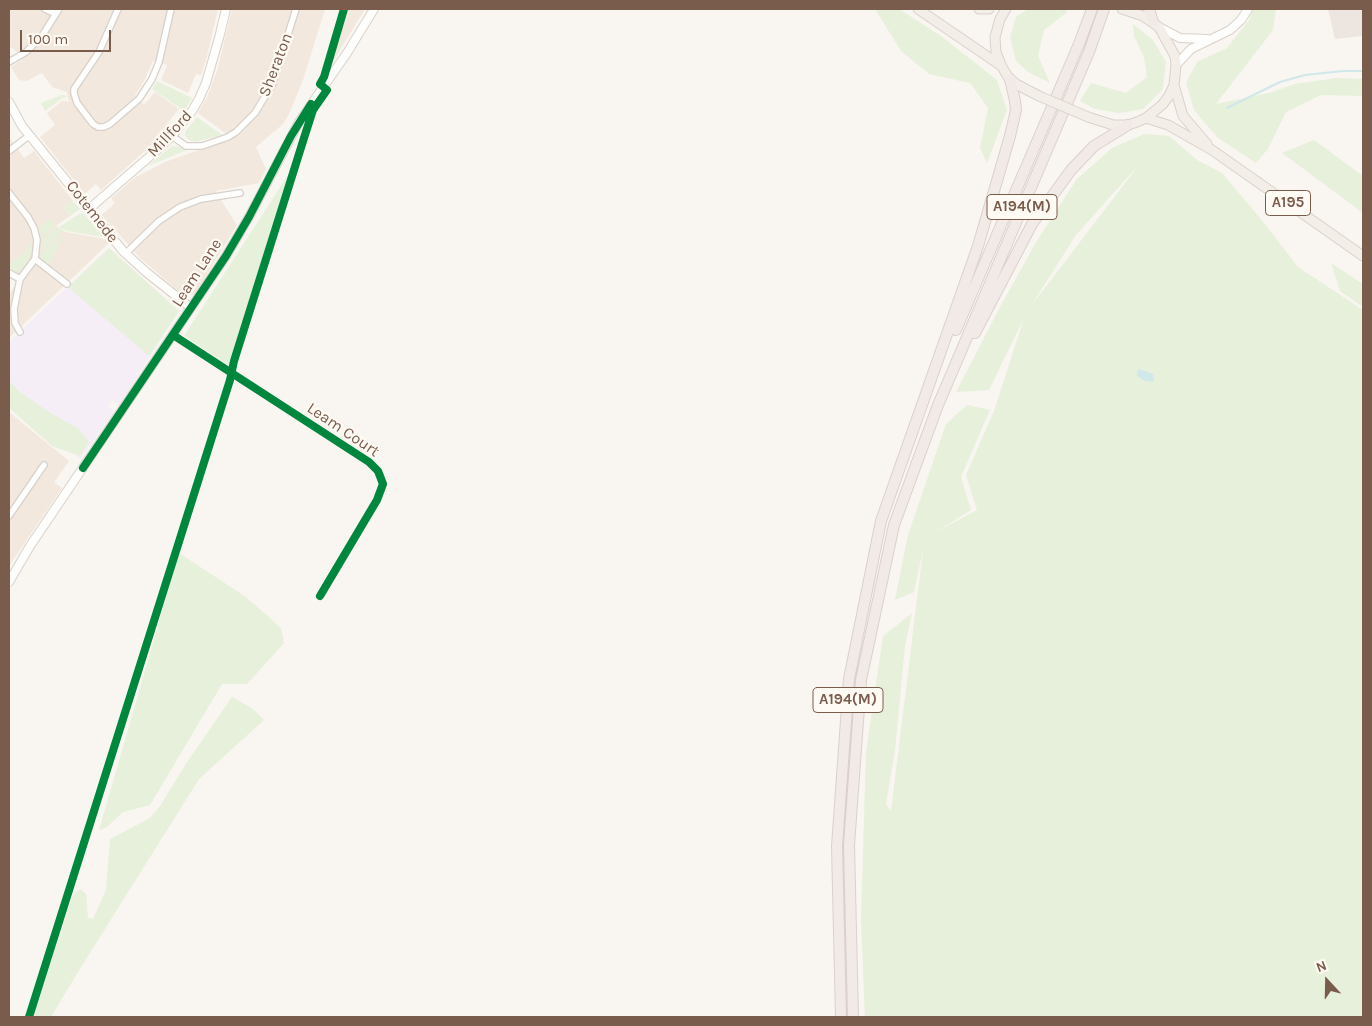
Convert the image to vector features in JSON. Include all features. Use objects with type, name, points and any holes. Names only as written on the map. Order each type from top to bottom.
[{"type":"highway","name":"A194(M)","points":[[927,395],[1004,221],[1092,9]]},
{"type":"highway","name":"A194(M)","points":[[853,1017],[849,846],[861,680],[894,525],[938,405],[1089,52],[1104,9]]},
{"type":"highway","points":[[1149,9],[1156,24]]},
{"type":"highway","name":"A194(M)","points":[[842,1017],[837,846],[849,679],[881,521],[978,246],[1010,136],[1016,110],[1010,79]]},
{"type":"highway","name":"A194(M)","points":[[938,405],[1032,224],[1071,170],[1094,146],[1128,125]]},
{"type":"main road","points":[[918,9],[1001,65]]},
{"type":"main road","points":[[980,9],[989,9]]},
{"type":"main road","points":[[1006,9],[997,26],[995,38],[996,52],[1001,65],[1010,79],[1022,88],[1088,117],[1113,125],[1128,125],[1146,118],[1162,106],[1174,85],[1176,65],[1175,56],[1156,24],[1122,9]]},
{"type":"main road","name":"A195","points":[[1174,85],[1183,116],[1212,150]]},
{"type":"main road","name":"A195","points":[[1146,118],[1168,125],[1212,150],[1363,256]]},
{"type":"street","points":[[9,62],[26,52],[42,36],[57,12],[45,9]]},
{"type":"street","points":[[118,9],[99,52],[74,89],[77,103],[98,127],[110,124],[139,99],[152,79],[159,62],[169,10]]},
{"type":"street","name":"Millford","points":[[89,209],[172,136],[185,122],[199,99],[219,38],[226,9]]},
{"type":"street","name":"Sheraton","points":[[172,136],[186,146],[202,146],[228,137],[255,114],[272,85],[296,9]]},
{"type":"street","name":"Leam Lane","points":[[9,582],[12,569],[173,336],[242,229],[299,122],[347,53],[374,9]]},
{"type":"street","points":[[1176,65],[1191,49],[1236,26],[1248,9]]},
{"type":"street","points":[[1156,24],[1180,38],[1190,40],[1211,39]]},
{"type":"street","name":"Cotemede","points":[[9,102],[22,126],[126,253],[146,272],[191,308]]},
{"type":"street","points":[[9,151],[30,135]]},
{"type":"street","points":[[126,253],[159,221],[180,207],[201,199],[240,192]]},
{"type":"street","points":[[9,193],[34,228],[37,240],[35,259],[20,279],[14,309],[15,323],[20,332]]},
{"type":"street","points":[[35,259],[67,284]]},
{"type":"street","points":[[9,272],[20,279]]},
{"type":"street","name":"Leam Court","points":[[173,336],[369,462],[378,471],[383,484],[377,500],[320,596]]},
{"type":"street","points":[[9,516],[44,465]]},
{"type":"shaded area","points":[[9,9],[218,9],[201,75],[196,74],[188,93],[161,80],[167,65],[153,61],[135,95],[144,105],[155,92],[179,109],[165,126],[168,130],[101,190],[96,184],[85,194],[40,137],[55,125],[47,113],[62,101],[69,102],[67,92],[52,87],[42,73],[27,81],[19,80],[11,67],[23,59],[9,46]]},
{"type":"shaded area","points":[[232,9],[325,9],[303,80],[289,114],[283,124],[256,147],[266,169],[259,183],[215,191],[237,225],[194,295],[183,295],[140,258],[102,215],[115,203],[111,198],[136,177],[165,162],[230,139],[225,133],[198,113],[207,97],[218,68]]},
{"type":"shaded area","points":[[348,9],[365,9],[331,65],[344,23]]},
{"type":"shaded area","points":[[1328,9],[1363,9],[1363,36],[1335,39]]},
{"type":"shaded area","points":[[9,137],[24,158],[34,151],[73,201],[64,208],[70,216],[56,226],[66,232],[105,239],[109,243],[9,338],[9,295],[16,283],[9,275]]},
{"type":"shaded area","points":[[109,248],[179,311],[119,405],[112,400],[108,406],[115,411],[80,459],[9,400],[9,342]]},
{"type":"shaded area","points":[[9,412],[69,461],[54,482],[62,488],[9,566]]},
{"type":"green space","points":[[875,9],[899,9],[941,36],[997,80],[1007,110],[987,163],[980,148],[988,108],[970,83],[929,74],[901,51]]},
{"type":"green space","points":[[1028,9],[1067,9],[1066,13],[1044,30],[1038,56],[1050,83],[1028,72],[1016,61],[1010,37],[1016,17]]},
{"type":"green space","points":[[1253,9],[1276,9],[1273,30],[1216,104],[1269,93],[1295,84],[1336,78],[1363,79],[1363,96],[1321,95],[1286,112],[1268,149],[1256,163],[1218,138],[1194,110],[1186,83],[1197,62],[1227,48],[1249,20]]},
{"type":"green space","points":[[1133,24],[1153,40],[1166,62],[1163,89],[1143,109],[1119,113],[1095,109],[1080,101],[1091,83],[1126,93],[1147,77],[1144,57],[1134,36]]},
{"type":"green space","points":[[157,81],[192,98],[184,111],[152,89]]},
{"type":"green space","points":[[62,95],[68,96],[45,111],[41,103]]},
{"type":"green space","points":[[197,117],[222,135],[195,142],[189,140],[185,136],[185,132]]},
{"type":"green space","points":[[1144,134],[1169,136],[1197,160],[1222,173],[1298,267],[1363,310],[1363,1017],[865,1017],[861,919],[866,752],[883,636],[912,613],[905,646],[895,750],[886,804],[891,811],[923,550],[914,592],[895,600],[908,535],[946,424],[967,405],[990,410],[961,477],[971,510],[936,532],[977,510],[966,475],[994,411],[1024,318],[989,390],[956,392],[1035,244],[1076,180],[1112,148]],"holes":[[[1135,170],[1031,306],[1076,235]]]},
{"type":"green space","points":[[1314,140],[1363,176],[1363,213],[1282,153]]},
{"type":"green space","points":[[172,146],[187,150],[148,166]]},
{"type":"green space","points":[[288,175],[230,366],[184,336]]},
{"type":"green space","points":[[73,201],[80,209],[70,216],[64,208]]},
{"type":"green space","points":[[79,214],[84,214],[103,237],[67,231],[59,227]]},
{"type":"green space","points":[[50,219],[55,226],[42,236],[39,227]]},
{"type":"green space","points":[[56,228],[63,231],[42,250],[43,238]]},
{"type":"green space","points":[[64,234],[49,265],[41,260],[41,253]]},
{"type":"green space","points":[[32,239],[32,251],[21,270],[16,272],[9,269],[9,264],[26,252]]},
{"type":"green space","points":[[109,248],[179,311],[149,356],[68,287]]},
{"type":"green space","points":[[1331,263],[1363,284],[1363,307],[1340,291]]},
{"type":"green space","points":[[9,381],[20,392],[49,412],[79,429],[89,442],[80,456],[52,446],[9,408]]},
{"type":"green space","points":[[179,553],[246,597],[281,628],[284,643],[247,684],[222,684],[150,805],[123,812],[107,827],[99,830]]},
{"type":"green space","points":[[232,697],[253,709],[264,720],[199,779],[51,1017],[33,1017],[73,895],[80,889],[86,894],[88,918],[93,919],[106,890],[110,839],[150,818],[160,806],[187,762]]},
{"type":"water","points":[[1139,369],[1153,374],[1154,382],[1145,381],[1137,376]]},
{"type":"waterway","points":[[1227,108],[1280,82],[1305,75],[1363,71]]},
{"type":"cycle path","points":[[29,1017],[313,110],[327,90],[320,84],[324,77],[344,9]]},
{"type":"cycle path","points":[[83,468],[226,256],[249,217],[291,136],[311,104]]},
{"type":"cycle path","points":[[173,335],[369,462],[378,471],[383,484],[377,500],[320,596]]}]
